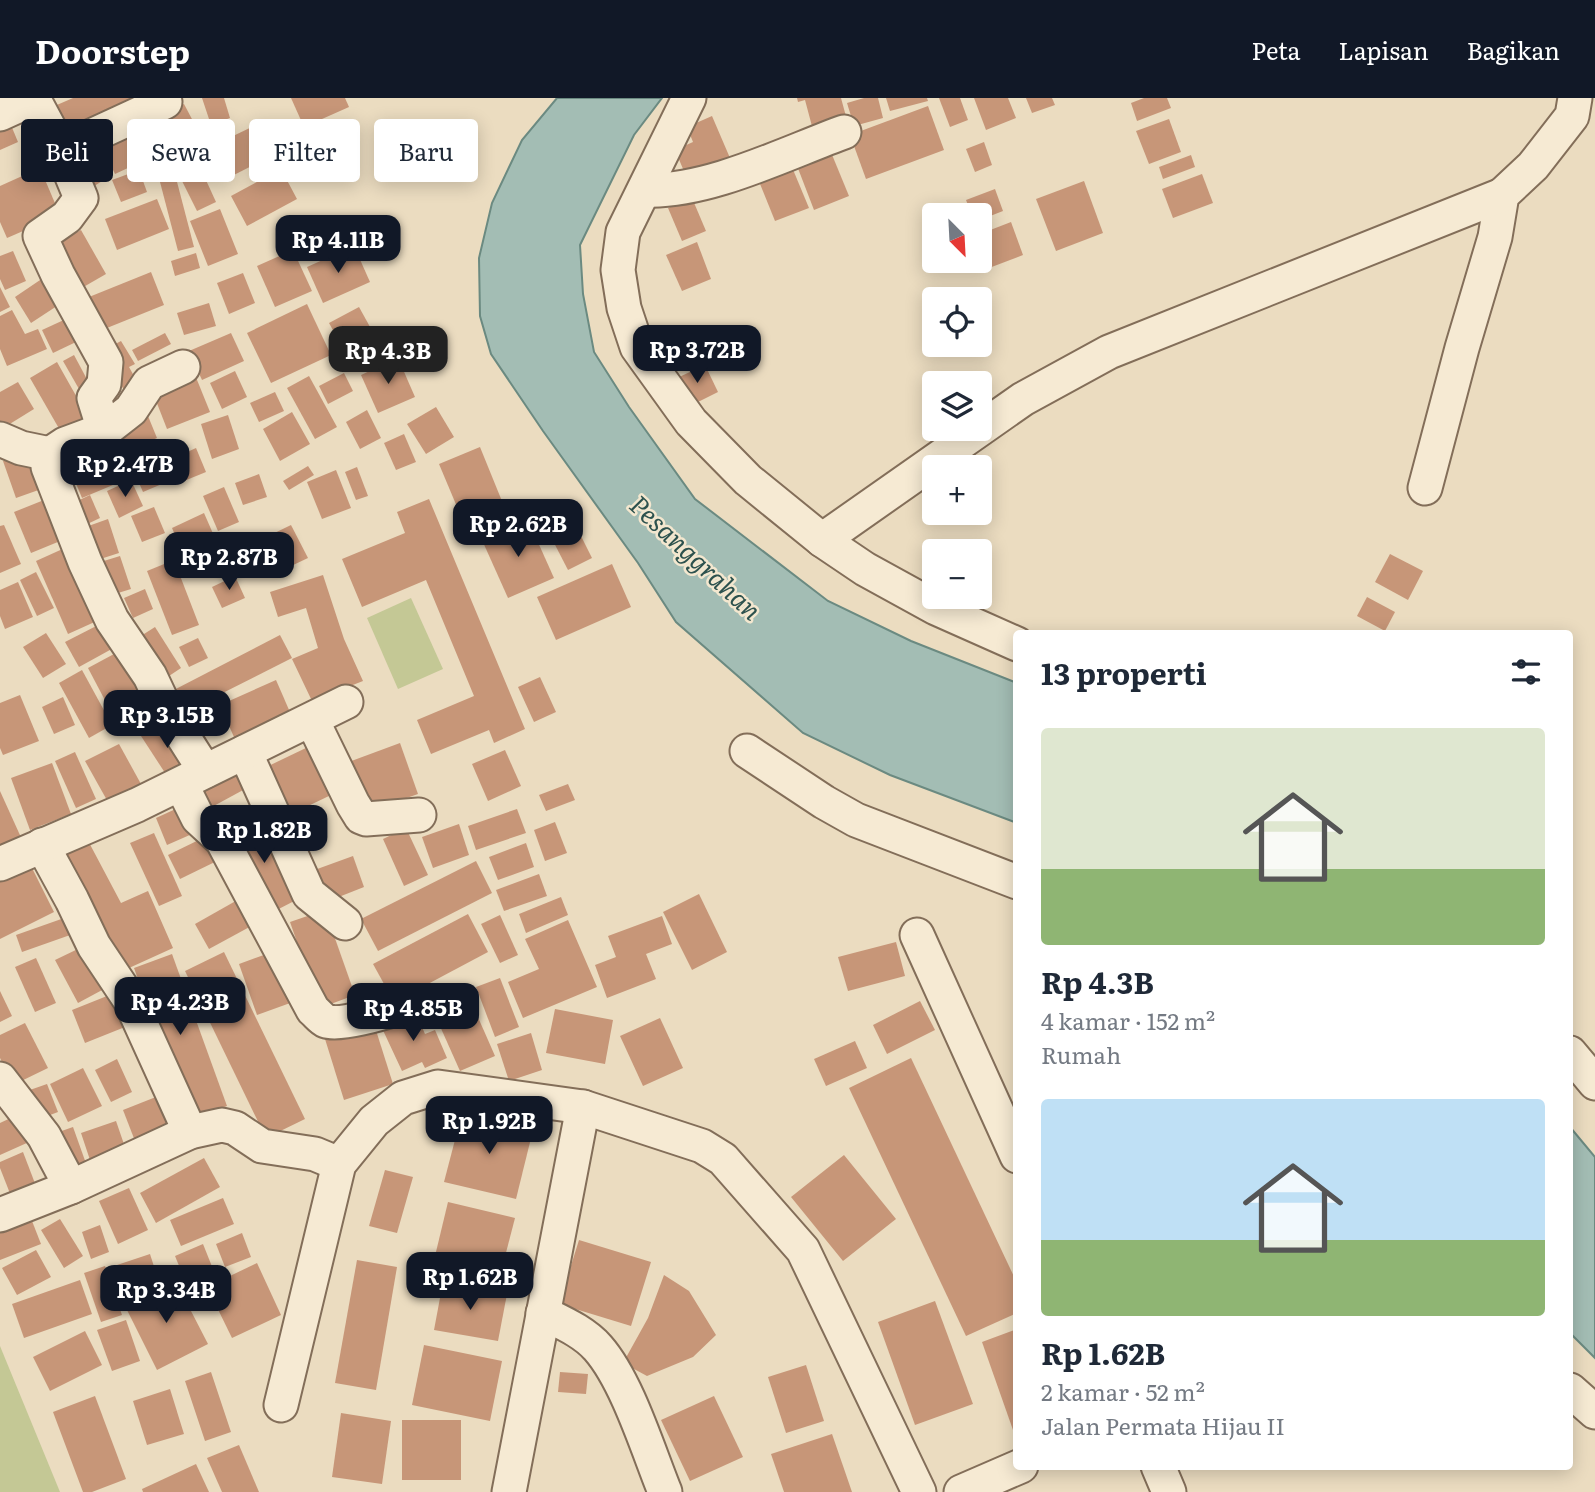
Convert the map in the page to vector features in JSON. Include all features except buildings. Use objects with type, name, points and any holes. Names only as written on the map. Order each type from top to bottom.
[{"type":"street","points":[[0,114],[33,98],[44,119]]},
{"type":"street","points":[[689,98],[623,232],[618,270],[624,308],[637,347],[691,422],[748,480],[822,540],[865,569],[936,608],[1013,642]]},
{"type":"street","points":[[822,540],[1023,399],[1109,352],[1502,195],[1533,166],[1572,116],[1575,98]]},
{"type":"street","points":[[113,126],[165,102]]},
{"type":"street","points":[[645,190],[664,191],[697,185],[844,132]]},
{"type":"street","points":[[74,182],[80,198],[67,216],[40,236],[58,275],[106,362],[104,384],[94,398],[99,414],[108,428]]},
{"type":"street","points":[[1425,488],[1495,237],[1502,195]]},
{"type":"street","points":[[0,439],[20,448],[50,454],[65,444],[108,428],[131,411],[149,383],[183,367]]},
{"type":"street","points":[[50,454],[48,467],[85,562],[112,620],[150,676],[165,708],[193,778],[198,818],[222,840],[313,1010],[324,1020],[333,1022],[370,1017],[416,1003]]},
{"type":"street","points":[[0,864],[137,805],[346,702]]},
{"type":"street","points":[[312,720],[361,817],[366,819],[419,815]]},
{"type":"street","points":[[245,751],[309,894],[345,923]]},
{"type":"street","points":[[747,751],[856,820],[1013,880]]},
{"type":"street","points":[[42,845],[94,946],[130,1000],[190,1132]]},
{"type":"street","points":[[917,935],[1013,1147]]},
{"type":"street","points":[[1573,1057],[1595,1083]]},
{"type":"street","points":[[0,1079],[44,1136],[71,1187]]},
{"type":"street","points":[[281,1405],[340,1164],[374,1121],[403,1098],[438,1087],[583,1107],[702,1146],[723,1159],[803,1250],[919,1492]]},
{"type":"street","points":[[509,1492],[583,1107]]},
{"type":"street","points":[[0,1215],[71,1187],[190,1132],[222,1125],[235,1128],[262,1146],[315,1154],[340,1164]]},
{"type":"street","points":[[543,1313],[578,1331],[597,1347],[615,1370],[665,1492]]},
{"type":"street","points":[[1573,1393],[1595,1412]]},
{"type":"street","points":[[961,1492],[1013,1469]]},
{"type":"street","points":[[1160,1470],[1170,1492]]},
{"type":"green space","points":[[411,598],[443,669],[398,689],[367,618]]},
{"type":"green space","points":[[0,1346],[60,1492],[0,1492]]},
{"type":"water","name":"Pesanggrahan","points":[[557,98],[662,98],[634,135],[580,245],[583,294],[594,352],[629,407],[695,499],[828,601],[911,641],[1013,681],[1013,821],[890,775],[803,733],[676,622],[638,563],[491,354],[480,316],[479,258],[492,203],[522,140]]},
{"type":"water","points":[[1573,1131],[1595,1157],[1595,1358],[1573,1336]]}]
